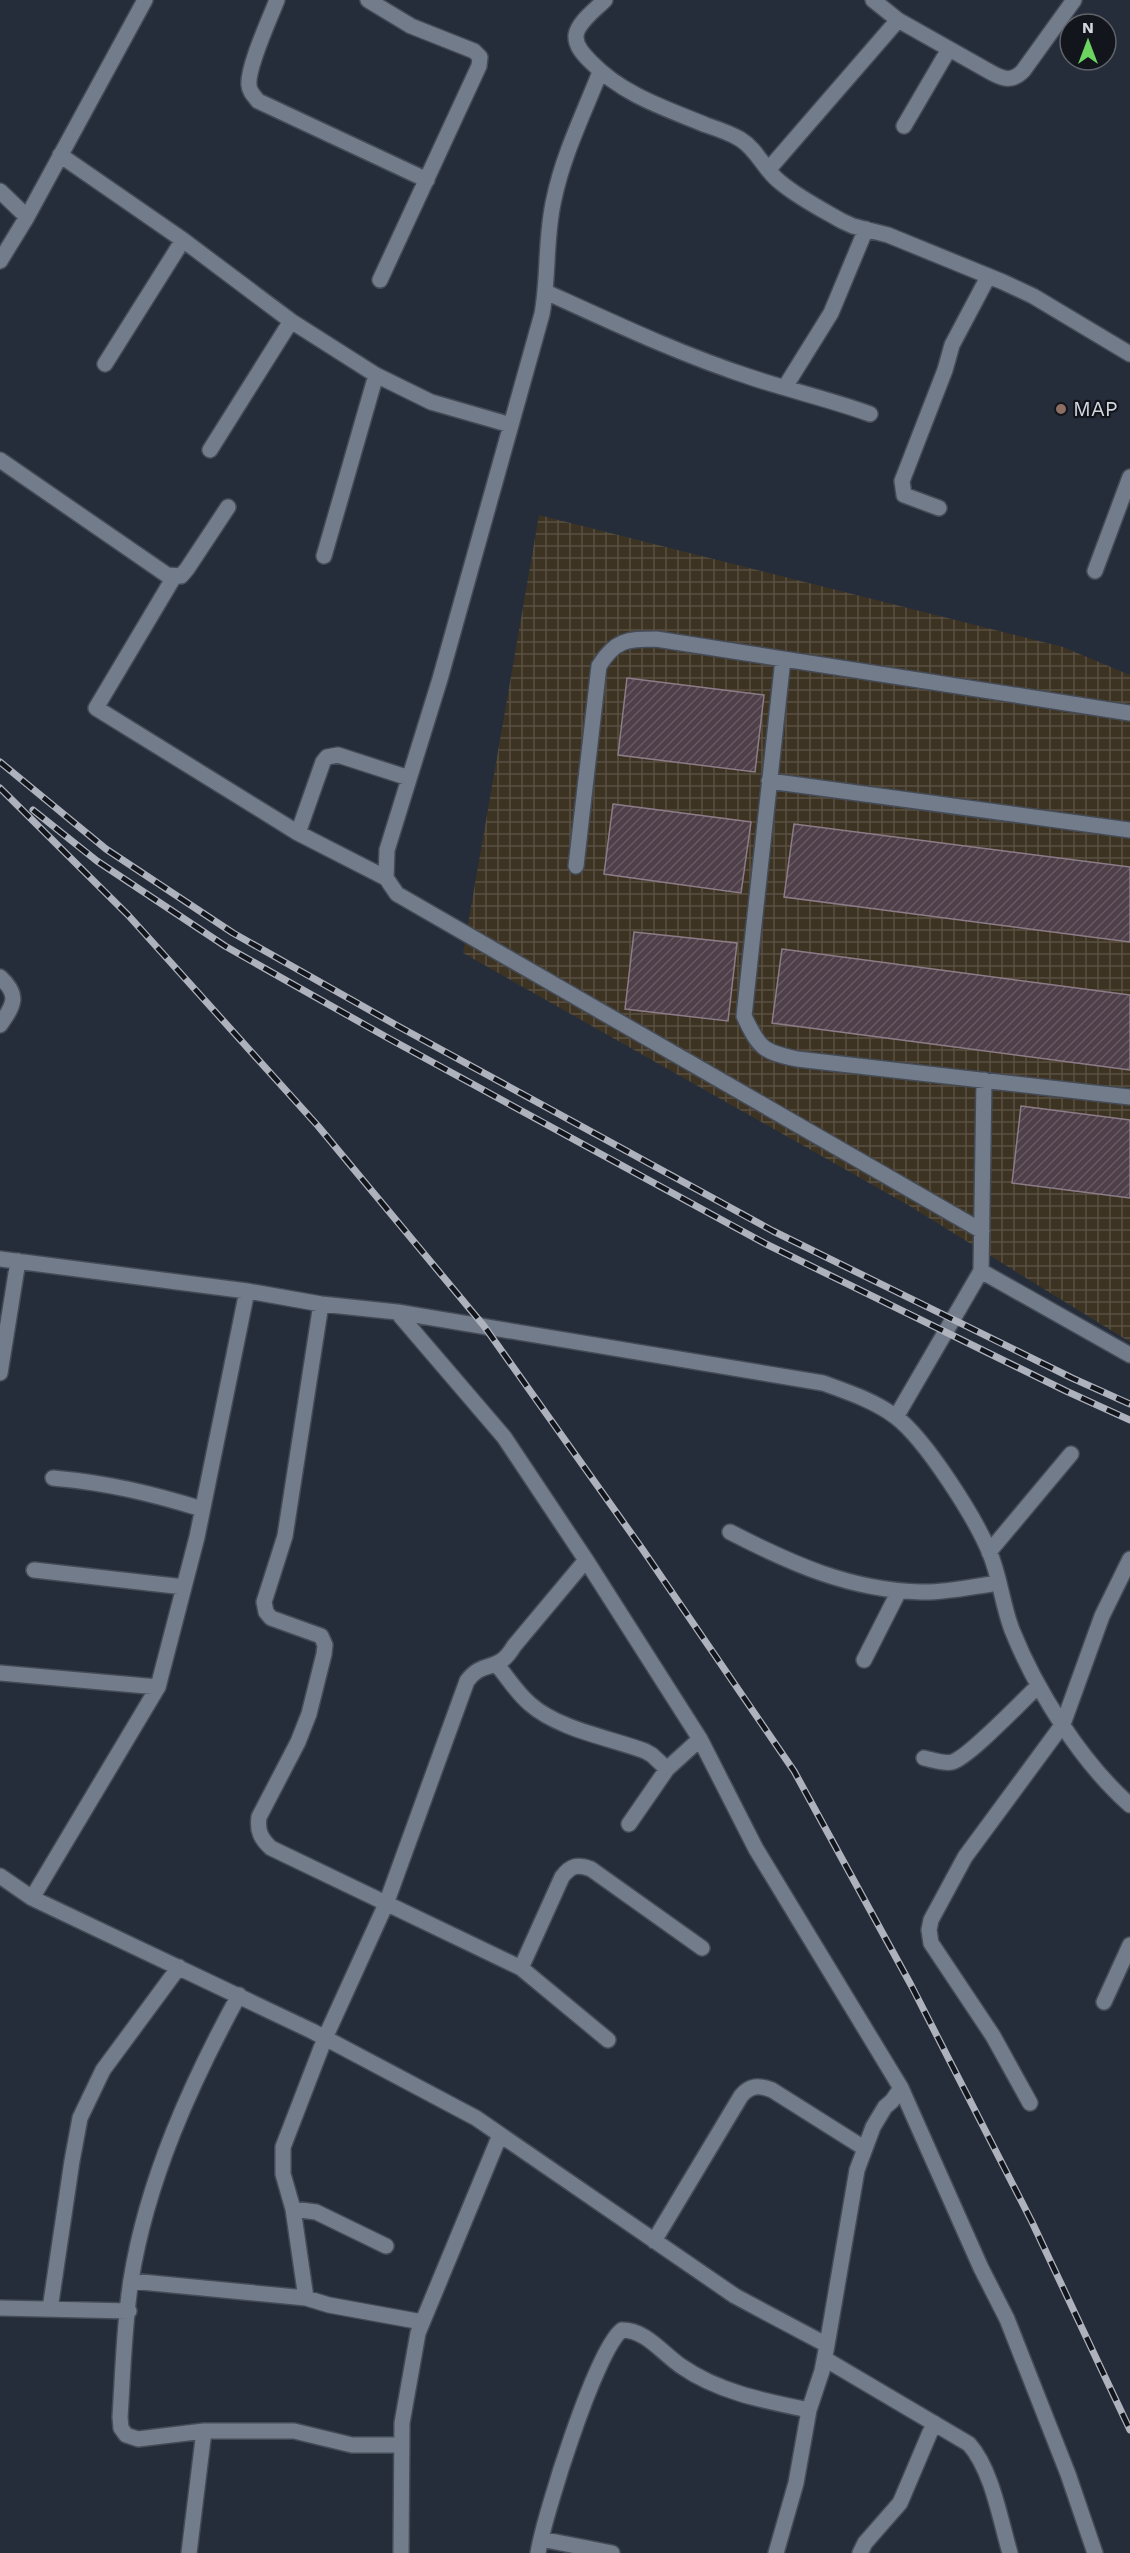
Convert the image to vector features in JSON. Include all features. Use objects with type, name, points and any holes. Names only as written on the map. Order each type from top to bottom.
[{"type":"street","points":[[0,261],[27,217],[146,0]]},
{"type":"street","points":[[277,0],[251,72],[249,84],[252,94],[258,101],[427,180]]},
{"type":"street","points":[[368,0],[411,26],[474,51],[480,57],[479,66],[380,280]]},
{"type":"street","points":[[605,0],[586,18],[576,34],[580,51],[600,72],[633,94],[736,137],[758,155],[780,182],[813,204],[853,226],[888,235],[1033,296],[1130,354]]},
{"type":"street","points":[[873,0],[898,20],[1000,77],[1016,78],[1074,0]]},
{"type":"street","points":[[768,170],[898,20]]},
{"type":"street","points":[[904,126],[949,49]]},
{"type":"street","points":[[386,878],[387,850],[440,679],[542,314],[554,198],[600,72]]},
{"type":"street","points":[[60,155],[183,240],[291,321],[376,375],[431,402],[511,425]]},
{"type":"street","points":[[0,191],[27,217]]},
{"type":"street","points":[[785,387],[831,314],[866,229]]},
{"type":"street","points":[[105,364],[183,240]]},
{"type":"street","points":[[939,508],[909,499],[904,495],[902,481],[945,370],[952,345],[988,277]]},
{"type":"street","points":[[546,292],[642,336],[752,378],[828,399],[870,414]]},
{"type":"street","points":[[210,450],[291,321]]},
{"type":"street","points":[[324,556],[376,375]]},
{"type":"street","points":[[0,460],[167,575],[174,577],[181,576],[188,568],[228,507]]},
{"type":"street","points":[[1095,571],[1130,477]]},
{"type":"street","points":[[174,577],[96,708],[298,833],[386,878],[397,894],[982,1231]]},
{"type":"street","points":[[576,866],[599,666],[609,650],[630,639],[656,639],[1130,713]]},
{"type":"street","points":[[783,659],[744,1016],[752,1034],[770,1053],[797,1059],[1130,1097]]},
{"type":"street","points":[[298,833],[323,762],[327,757],[338,755],[409,778]]},
{"type":"street","points":[[770,781],[1130,830]]},
{"type":"street","points":[[0,977],[9,985],[14,996],[11,1009],[0,1025]]},
{"type":"street","points":[[896,1417],[981,1272],[984,1080]]},
{"type":"street","points":[[0,1258],[247,1291],[321,1304],[397,1312],[823,1383],[858,1395],[896,1417],[922,1442],[977,1527],[989,1552],[1011,1627],[1037,1687],[1105,1783],[1130,1805]]},
{"type":"street","points":[[0,1373],[18,1261]]},
{"type":"street","points":[[981,1272],[1130,1355]]},
{"type":"street","points":[[32,1898],[158,1687],[202,1509],[247,1291]]},
{"type":"street","points":[[321,1304],[285,1536],[264,1602],[266,1612],[271,1618],[321,1636],[325,1645],[298,1742],[259,1817],[258,1828],[262,1840],[271,1848],[521,1968],[608,2040]]},
{"type":"street","points":[[397,1312],[504,1437],[586,1560],[700,1739],[756,1849],[900,2088],[981,2268],[1007,2319],[1058,2446],[1095,2553]]},
{"type":"street","points":[[989,1552],[1071,1454]]},
{"type":"street","points":[[53,1478],[90,1481],[148,1492],[202,1509]]},
{"type":"street","points":[[730,1532],[786,1561],[828,1577],[899,1591],[924,1593],[999,1583]]},
{"type":"street","points":[[1030,2103],[993,2036],[931,1943],[929,1930],[938,1907],[965,1857],[1063,1724],[1102,1616],[1130,1559]]},
{"type":"street","points":[[306,2298],[293,2209],[283,2174],[283,2147],[325,2038],[386,1904],[464,1687],[473,1673],[481,1668],[497,1665],[507,1658],[514,1646],[586,1560]]},
{"type":"street","points":[[34,1570],[184,1587]]},
{"type":"street","points":[[864,1660],[899,1591]]},
{"type":"street","points":[[497,1665],[529,1704],[539,1712],[555,1720],[645,1751],[667,1769]]},
{"type":"street","points":[[0,1673],[158,1687]]},
{"type":"street","points":[[924,1758],[953,1762],[971,1751],[1037,1687]]},
{"type":"street","points":[[628,1824],[667,1769],[700,1739]]},
{"type":"street","points":[[521,1968],[562,1877],[569,1868],[580,1865],[591,1869],[702,1948]]},
{"type":"street","points":[[0,1876],[32,1898],[239,1995],[476,2118],[735,2296],[969,2444],[978,2455],[1010,2553]]},
{"type":"street","points":[[1104,2002],[1130,1945]]},
{"type":"street","points":[[50,2309],[80,2118],[103,2070],[178,1967]]},
{"type":"street","points":[[239,1995],[208,2051],[182,2112],[143,2222],[131,2281],[121,2428],[126,2436],[138,2439],[204,2431],[294,2431],[352,2445],[400,2445]]},
{"type":"street","points":[[654,2241],[746,2090],[763,2086],[772,2090],[864,2148]]},
{"type":"street","points":[[776,2553],[796,2483],[809,2410],[826,2352],[840,2281],[853,2192],[864,2148],[885,2107],[900,2088]]},
{"type":"street","points":[[401,2553],[400,2445],[403,2405],[414,2350],[422,2322],[500,2135]]},
{"type":"street","points":[[293,2209],[316,2212],[386,2246]]},
{"type":"street","points":[[131,2281],[306,2298],[329,2305],[422,2322]]},
{"type":"street","points":[[0,2308],[129,2311]]},
{"type":"street","points":[[612,2553],[540,2546],[574,2432],[610,2344],[622,2330],[633,2330],[642,2334],[680,2365],[705,2380],[746,2396],[809,2410]]},
{"type":"street","points":[[860,2553],[865,2543],[900,2503],[934,2423]]},
{"type":"street","points":[[189,2553],[204,2431]]},
{"type":"shaded area","points":[[539,515],[1063,647],[1130,675],[1130,1342],[908,1205],[463,953]]},
{"type":"building","points":[[627,678],[764,695],[755,772],[618,755]]},
{"type":"building","points":[[613,804],[751,822],[741,893],[604,874]]},
{"type":"building","points":[[794,824],[1130,867],[1130,942],[784,897]]},
{"type":"building","points":[[634,932],[737,943],[728,1021],[625,1009]]},
{"type":"building","points":[[782,949],[1130,995],[1130,1070],[772,1023]]},
{"type":"building","points":[[1021,1106],[1130,1120],[1130,1198],[1012,1183]]},
{"type":"railway","points":[[0,762],[106,849],[233,933],[773,1231],[1072,1378],[1130,1404]]},
{"type":"railway","points":[[0,788],[128,915],[318,1126],[484,1326],[643,1550],[794,1771],[911,1985],[1032,2222],[1130,2430]]},
{"type":"railway","points":[[33,810],[97,861],[225,946],[388,1038],[766,1244],[1130,1420]]},
{"type":"place","name":"MAP","points":[[1061,409]]}]
